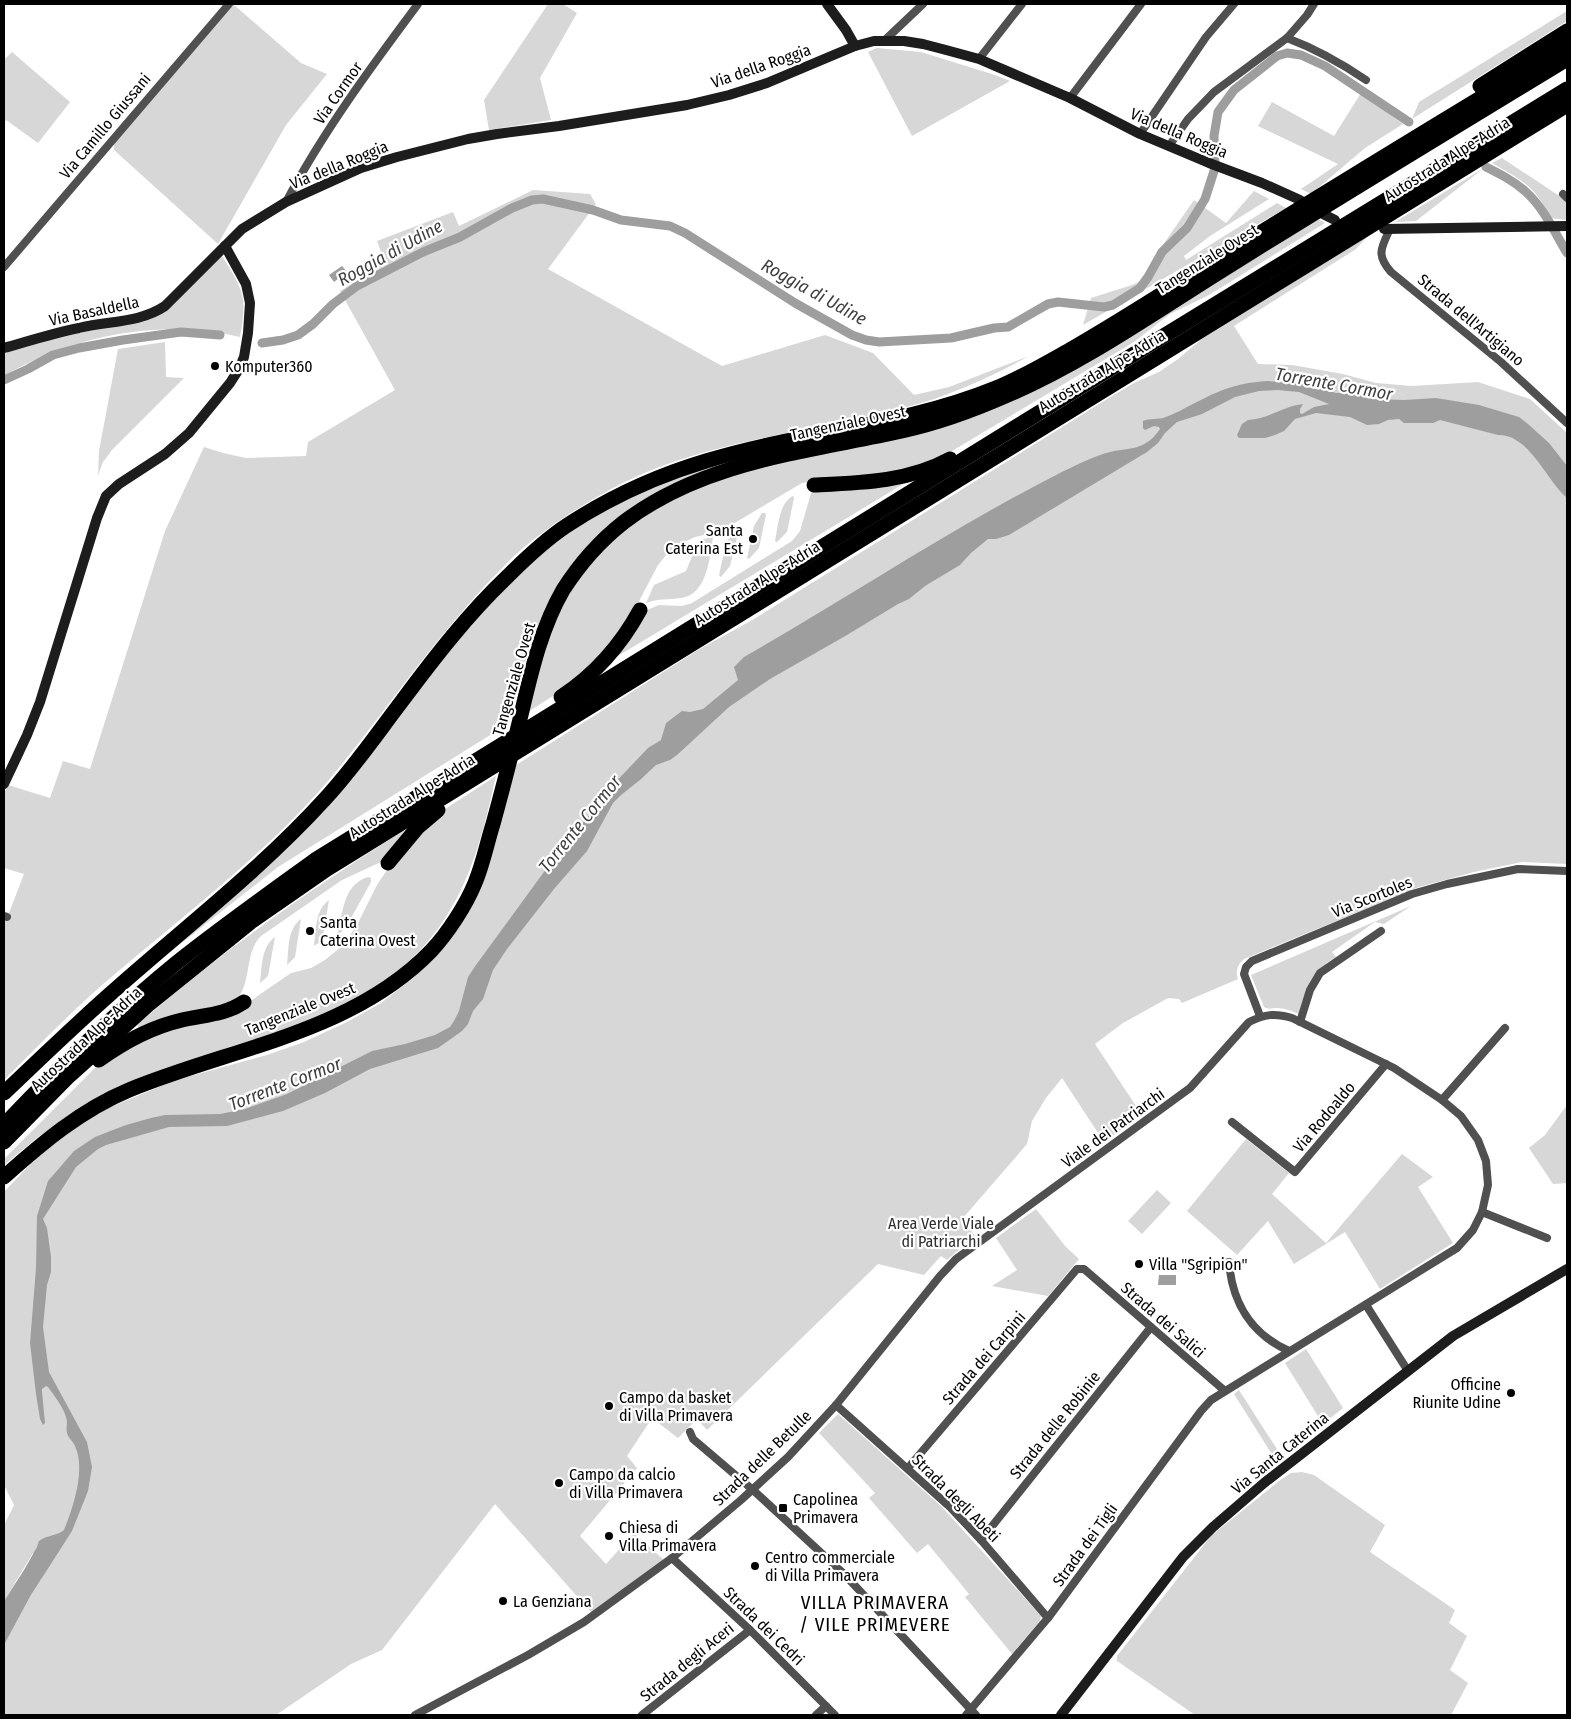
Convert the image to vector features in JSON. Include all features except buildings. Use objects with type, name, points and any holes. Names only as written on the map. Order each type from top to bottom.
[{"type":"highway","points":[[1331,189],[1452,104],[1567,31]]},
{"type":"highway","points":[[1441,128],[1567,46]]},
{"type":"highway","points":[[1441,128],[1567,59]]},
{"type":"highway","name":"Autostrada Alpe-Adria","points":[[4,1125],[101,1029],[175,964],[234,918],[315,860],[1034,417],[1113,366],[1567,89]]},
{"type":"highway","name":"Autostrada Alpe-Adria","points":[[4,1142],[68,1078],[148,1005],[252,921],[327,869],[1567,105]]},
{"type":"highway","name":"Tangenziale Ovest","points":[[4,1093],[116,988],[279,848],[350,770],[470,615],[527,557],[562,529],[628,490],[709,460],[902,417],[946,406],[994,389],[1028,373],[1091,338],[1331,189],[1441,128]]},
{"type":"highway","name":"Tangenziale Ovest","points":[[4,1177],[39,1146],[91,1109],[124,1092],[187,1068],[268,1043],[347,1012],[396,982],[432,949],[461,910],[475,883],[504,785],[534,663],[546,627],[563,591],[581,566],[608,536],[624,522],[657,500],[710,476],[758,460],[904,430],[963,414],[1012,394],[1098,348],[1441,128]]},
{"type":"highway","points":[[814,485],[870,482],[922,471],[940,464],[1002,428],[1034,417]]},
{"type":"highway","points":[[475,761],[499,737],[572,690],[587,678],[616,647],[640,610]]},
{"type":"highway","points":[[388,863],[428,816],[482,783],[496,764]]},
{"type":"highway","points":[[68,1078],[114,1049],[153,1030],[182,1020],[226,1011],[244,1002]]},
{"type":"street","name":"Via Camillo Giussani","points":[[4,267],[229,4]]},
{"type":"street","name":"Via Cormor","points":[[286,202],[303,170],[322,141],[418,4]]},
{"type":"street","points":[[827,4],[855,46]]},
{"type":"street","points":[[885,40],[923,4]]},
{"type":"street","points":[[979,60],[1022,4]]},
{"type":"street","points":[[1070,98],[1141,4]]},
{"type":"street","points":[[1140,134],[1206,37],[1234,4]]},
{"type":"street","points":[[1170,146],[1188,119],[1214,92],[1287,38],[1314,4]]},
{"type":"street","points":[[1287,38],[1306,45],[1339,62],[1366,80]]},
{"type":"street","name":"Via della Roggia","points":[[225,246],[242,229],[286,202],[361,168],[397,157],[487,135],[559,126],[687,105],[729,95],[767,83],[855,46],[885,40],[923,44],[979,60],[1070,98],[1140,134],[1300,200]]},
{"type":"street","points":[[1323,214],[1334,220]]},
{"type":"street","points":[[1387,229],[1567,226]]},
{"type":"street","name":"Strada dell'Artigiano","points":[[1387,229],[1381,253],[1385,265],[1391,272],[1501,362],[1567,423]]},
{"type":"street","points":[[4,784],[40,702],[97,518],[106,496],[119,484],[165,454],[190,433],[230,383],[244,357],[250,303],[246,284],[225,246]]},
{"type":"street","name":"Via Basaldella","points":[[4,348],[78,328],[152,314],[164,306],[225,246]]},
{"type":"street","name":"Via Scortoles","points":[[1260,1016],[1244,974],[1246,967],[1252,961],[1412,894],[1447,884],[1486,874],[1518,869],[1567,871]]},
{"type":"street","points":[[1300,1022],[1310,990],[1320,973],[1381,931]]},
{"type":"street","points":[[1225,1391],[1457,1248],[1473,1230],[1482,1212],[1488,1185],[1486,1161],[1478,1140],[1462,1116],[1442,1100],[1386,1064],[1300,1022],[1278,1014],[1260,1016]]},
{"type":"street","name":"Viale dei Patriarchi","points":[[940,1276],[956,1259],[1190,1088],[1249,1022],[1260,1016]]},
{"type":"street","points":[[1442,1100],[1505,1028]]},
{"type":"street","name":"Via Rodoaldo","points":[[1232,1122],[1295,1172],[1386,1064]]},
{"type":"street","points":[[1482,1212],[1547,1238]]},
{"type":"street","points":[[1229,1262],[1230,1278],[1237,1301],[1254,1327],[1276,1345],[1289,1351]]},
{"type":"street","name":"Strada dei Carpini","points":[[908,1468],[1077,1269],[1084,1269]]},
{"type":"street","name":"Strada dei Salici","points":[[1084,1269],[1225,1391]]},
{"type":"street","name":"Via Santa Caterina","points":[[1062,1715],[1184,1558],[1213,1527],[1264,1483],[1453,1336],[1567,1269]]},
{"type":"street","name":"Strada delle Betulle","points":[[415,1715],[528,1655],[584,1622],[672,1558],[753,1490],[788,1457],[836,1405],[940,1276]]},
{"type":"street","points":[[1366,1305],[1408,1371]]},
{"type":"street","name":"Strada delle Robinie","points":[[981,1540],[1151,1327]]},
{"type":"street","name":"Strada dei Tigli","points":[[971,1714],[1048,1618],[1201,1411],[1211,1400],[1225,1391]]},
{"type":"street","name":"Strada degli Abeti","points":[[836,1405],[950,1507],[1048,1618]]},
{"type":"street","points":[[690,1432],[694,1439],[753,1490],[844,1574],[971,1714]]},
{"type":"street","name":"Strada dei Cedri","points":[[672,1558],[750,1630],[835,1715]]},
{"type":"street","name":"Strada degli Aceri","points":[[642,1715],[750,1630]]},
{"type":"street","points":[[816,1715],[826,1706]]},
{"type":"green space","points":[[233,4],[301,63],[327,74],[286,125],[218,244],[114,150],[114,142]]},
{"type":"green space","points":[[548,4],[563,4],[577,13],[540,78],[551,120],[489,130],[484,100]]},
{"type":"green space","points":[[1567,11],[1567,21],[1412,119],[1419,102]]},
{"type":"green space","points":[[877,48],[921,52],[1010,81],[912,136],[868,52]]},
{"type":"green space","points":[[12,52],[70,102],[38,143],[6,120],[4,123],[4,60]]},
{"type":"green space","points":[[1361,93],[1403,124],[1365,148],[1311,194],[1301,189],[1338,164],[1258,126],[1272,102],[1334,136]]},
{"type":"green space","points":[[1502,158],[1567,201],[1567,220],[1550,218],[1539,198],[1527,185],[1492,163]]},
{"type":"green space","points":[[1484,168],[1416,221],[1395,222]]},
{"type":"green space","points":[[533,190],[590,194],[596,204],[548,269],[722,366],[825,335],[873,353],[914,395],[949,387],[1029,356],[968,386],[919,404],[750,441],[675,461],[639,475],[604,493],[535,538],[514,556],[477,595],[431,649],[324,786],[288,824],[220,886],[89,996],[4,1080],[4,911],[9,913],[24,874],[4,868],[4,793],[8,785],[50,798],[63,761],[90,769],[165,531],[204,447],[246,458],[306,456],[308,442],[395,390],[340,291],[385,263],[377,241],[453,212],[459,226]]},
{"type":"green space","points":[[1254,191],[1269,199],[1210,236],[1184,256],[1186,260],[1277,203],[1286,208],[1083,325],[1091,298],[1141,281],[1160,249],[1194,200],[1226,223]]},
{"type":"green space","points":[[1314,217],[1325,223],[1209,295],[1170,314],[1134,342],[942,457],[909,470],[802,483],[721,531],[695,537],[682,543],[667,554],[658,565],[627,624],[606,651],[559,692],[525,714],[533,677],[562,599],[611,540],[652,509],[728,474],[895,437]]},
{"type":"green space","name":"Area Verde Viale di Patriarchi","points":[[1369,235],[1356,249],[1234,326],[1258,364],[1292,365],[1343,374],[1376,383],[1412,386],[1478,382],[1530,399],[1567,433],[1567,864],[1522,862],[1474,872],[1419,887],[1244,959],[1238,968],[1238,979],[1182,1003],[1179,999],[1168,998],[1123,1023],[1095,1044],[1142,1115],[1104,1142],[1062,1078],[1046,1098],[1032,1121],[1027,1144],[963,1218],[975,1236],[947,1260],[941,1256],[924,1275],[878,1264],[707,1430],[697,1419],[678,1438],[652,1418],[627,1456],[637,1468],[580,1536],[606,1564],[634,1533],[664,1560],[591,1612],[495,1504],[382,1650],[351,1664],[276,1715],[4,1715],[4,1645],[42,1578],[33,1553],[4,1601],[4,1525],[14,1505],[4,1485],[4,1192],[39,1155],[81,1123],[108,1108],[176,1080],[267,1055],[304,1042],[347,1022],[381,1003],[412,979],[438,952],[466,912],[513,767],[698,650],[754,619],[1112,396],[1134,383],[1159,372],[1202,339]]},
{"type":"green space","points":[[222,256],[235,277],[242,294],[244,312],[240,337],[180,329],[149,330],[119,334],[59,350],[4,376],[4,353],[64,336],[148,319]]},
{"type":"green space","points":[[165,342],[166,377],[184,378],[112,450],[103,462],[98,475],[99,451],[118,349]]},
{"type":"green space","points":[[747,456],[675,484],[565,574],[546,607],[530,645],[508,724],[278,867],[150,968],[269,861],[459,636],[510,581],[564,534],[627,498],[665,481]]},
{"type":"green space","points":[[905,483],[608,662],[647,610],[659,605],[682,606],[692,603],[792,541],[800,531],[812,490]]},
{"type":"green space","points":[[793,496],[787,532],[777,542],[775,541],[782,510],[788,499]]},
{"type":"green space","points":[[762,513],[766,515],[759,548],[749,559],[747,558],[754,526]]},
{"type":"green space","points":[[734,531],[738,533],[730,566],[721,577],[719,575],[726,543]]},
{"type":"green space","points":[[713,537],[706,574],[697,590],[681,598],[646,603],[654,585],[686,571],[699,540]]},
{"type":"green space","points":[[496,776],[475,856],[459,894],[437,930],[417,954],[393,974],[368,992],[312,1020],[63,1120],[38,1137],[4,1165],[4,1159],[99,1064],[147,1036],[239,1009],[291,973],[311,968],[325,960],[342,946],[356,927],[377,885],[391,864],[439,813]]},
{"type":"green space","points":[[405,830],[383,861],[342,880],[261,936],[255,943],[252,952],[244,987],[234,1002],[140,1030],[137,1025],[201,972],[267,922]]},
{"type":"green space","points":[[368,877],[371,878],[371,882],[350,920],[339,935],[343,907],[349,892],[360,881]]},
{"type":"green space","points":[[329,900],[323,937],[314,946],[319,915],[324,904]]},
{"type":"green space","points":[[1411,906],[1384,924],[1375,922],[1332,952],[1336,957],[1321,968],[1311,981],[1299,1014],[1277,1008],[1269,1009],[1264,1007],[1251,975]]},
{"type":"green space","points":[[301,919],[295,957],[287,965],[291,934],[296,923]]},
{"type":"green space","points":[[275,937],[268,976],[260,983],[265,952],[270,941]]},
{"type":"green space","points":[[1567,1105],[1567,1183],[1553,1184],[1529,1148],[1545,1135]]},
{"type":"green space","points":[[1246,1139],[1289,1173],[1272,1194],[1326,1243],[1402,1154],[1433,1177],[1418,1187],[1453,1243],[1380,1289],[1345,1232],[1294,1264],[1268,1221],[1237,1255],[1187,1211]]},
{"type":"green space","points":[[1157,1190],[1171,1203],[1142,1234],[1128,1221]]},
{"type":"green space","points":[[1036,1209],[1066,1247],[1079,1259],[1048,1296],[992,1286],[1017,1270],[996,1238]]},
{"type":"green space","points":[[1306,1349],[1343,1408],[1323,1424],[1285,1363]]},
{"type":"green space","points":[[1239,1390],[1282,1457],[1276,1461],[1234,1394]]},
{"type":"green space","points":[[838,1414],[942,1507],[1041,1616],[1040,1621],[1012,1654],[965,1597],[969,1594],[928,1544],[917,1553],[869,1498],[875,1493],[819,1433]]},
{"type":"green space","points":[[1302,1472],[1314,1475],[1385,1525],[1370,1552],[1455,1610],[1449,1623],[1467,1636],[1450,1670],[1468,1683],[1451,1715],[1195,1715],[1117,1661],[1117,1656],[1211,1536],[1279,1481],[1291,1473]]},
{"type":"shaded area","points":[[342,266],[347,272],[334,282],[329,275]]},
{"type":"shaded area","points":[[1267,381],[1308,384],[1336,393],[1352,393],[1372,399],[1436,398],[1479,405],[1519,417],[1549,443],[1567,466],[1567,498],[1536,459],[1519,442],[1509,437],[1440,420],[1433,423],[1404,423],[1399,419],[1367,425],[1350,417],[1316,413],[1295,419],[1284,431],[1275,435],[1265,438],[1239,438],[1237,435],[1242,424],[1248,420],[1296,405],[1303,404],[1300,409],[1302,414],[1314,407],[1329,404],[1299,392],[1259,391],[1235,397],[1202,414],[1177,422],[1147,452],[1009,535],[988,539],[960,565],[925,586],[909,599],[770,679],[729,707],[677,755],[670,760],[656,765],[613,803],[587,851],[554,889],[493,970],[483,999],[473,1011],[468,1024],[462,1031],[438,1048],[370,1069],[325,1093],[283,1111],[227,1126],[169,1127],[98,1149],[76,1167],[43,1219],[47,1228],[51,1257],[51,1272],[47,1285],[43,1327],[49,1372],[87,1442],[92,1467],[88,1491],[72,1531],[31,1595],[4,1645],[4,1601],[24,1570],[39,1541],[64,1530],[71,1511],[79,1477],[78,1455],[68,1435],[66,1417],[59,1403],[46,1386],[42,1389],[45,1423],[43,1425],[40,1419],[30,1343],[36,1268],[37,1216],[48,1181],[74,1151],[95,1137],[151,1118],[165,1115],[220,1114],[245,1109],[287,1094],[372,1051],[435,1035],[450,1027],[459,1011],[468,977],[565,843],[598,805],[609,789],[648,748],[661,740],[666,723],[682,711],[690,712],[703,709],[738,680],[734,667],[744,657],[1018,495],[1092,458],[1141,446],[1154,437],[1160,429],[1154,426],[1145,430],[1143,428],[1143,421],[1166,417],[1230,387]]},
{"type":"shaded area","points":[[1159,1275],[1176,1275],[1176,1285],[1158,1285]]},
{"type":"waterway","name":"Roggia di Udine","points":[[262,343],[283,340],[298,335],[357,286],[423,252],[460,237],[512,208],[532,200],[543,199],[593,210],[621,220],[670,226],[685,233],[795,303],[852,335],[866,340],[879,342],[951,338],[994,328],[1008,327],[1048,304],[1058,302],[1104,307],[1113,305],[1140,288],[1162,252],[1187,228],[1205,199],[1215,168],[1214,136],[1218,112],[1234,90],[1277,56],[1287,53],[1301,55],[1325,66],[1409,122]]},
{"type":"waterway","name":"Roggia di Udine","points":[[1486,167],[1512,181],[1532,198],[1549,221],[1567,253]]},
{"type":"waterway","name":"Roggia di Udine","points":[[4,380],[53,355],[79,348],[181,332],[220,335]]},
{"type":"place","name":"Komputer360","points":[[215,366]]},
{"type":"place","name":"Santa Caterina Est","points":[[753,539]]},
{"type":"place","name":"Santa Caterina Ovest","points":[[310,931]]},
{"type":"place","name":"Villa \"Sgripion\"","points":[[1139,1264]]},
{"type":"place","name":"Officine Riunite Udine","points":[[1511,1393]]},
{"type":"place","name":"Campo da basket di Villa Primavera","points":[[609,1406]]},
{"type":"place","name":"Campo da calcio di Villa Primavera","points":[[559,1483]]},
{"type":"place","name":"Capolinea Primavera","points":[[783,1508]]},
{"type":"place","name":"Chiesa di Villa Primavera","points":[[609,1536]]},
{"type":"place","name":"Centro commerciale di Villa Primavera","points":[[755,1566]]},
{"type":"place","name":"La Genziana","points":[[503,1601]]},
{"type":"district","name":"VILLA PRIMAVERA / VILE PRIMEVERE","points":[[875,1613]]},
{"type":"water label","name":"Torrente Cormor","points":[[1334,384]]},
{"type":"water label","name":"Torrente Cormor","points":[[580,824]]},
{"type":"water label","name":"Torrente Cormor","points":[[285,1084]]}]
